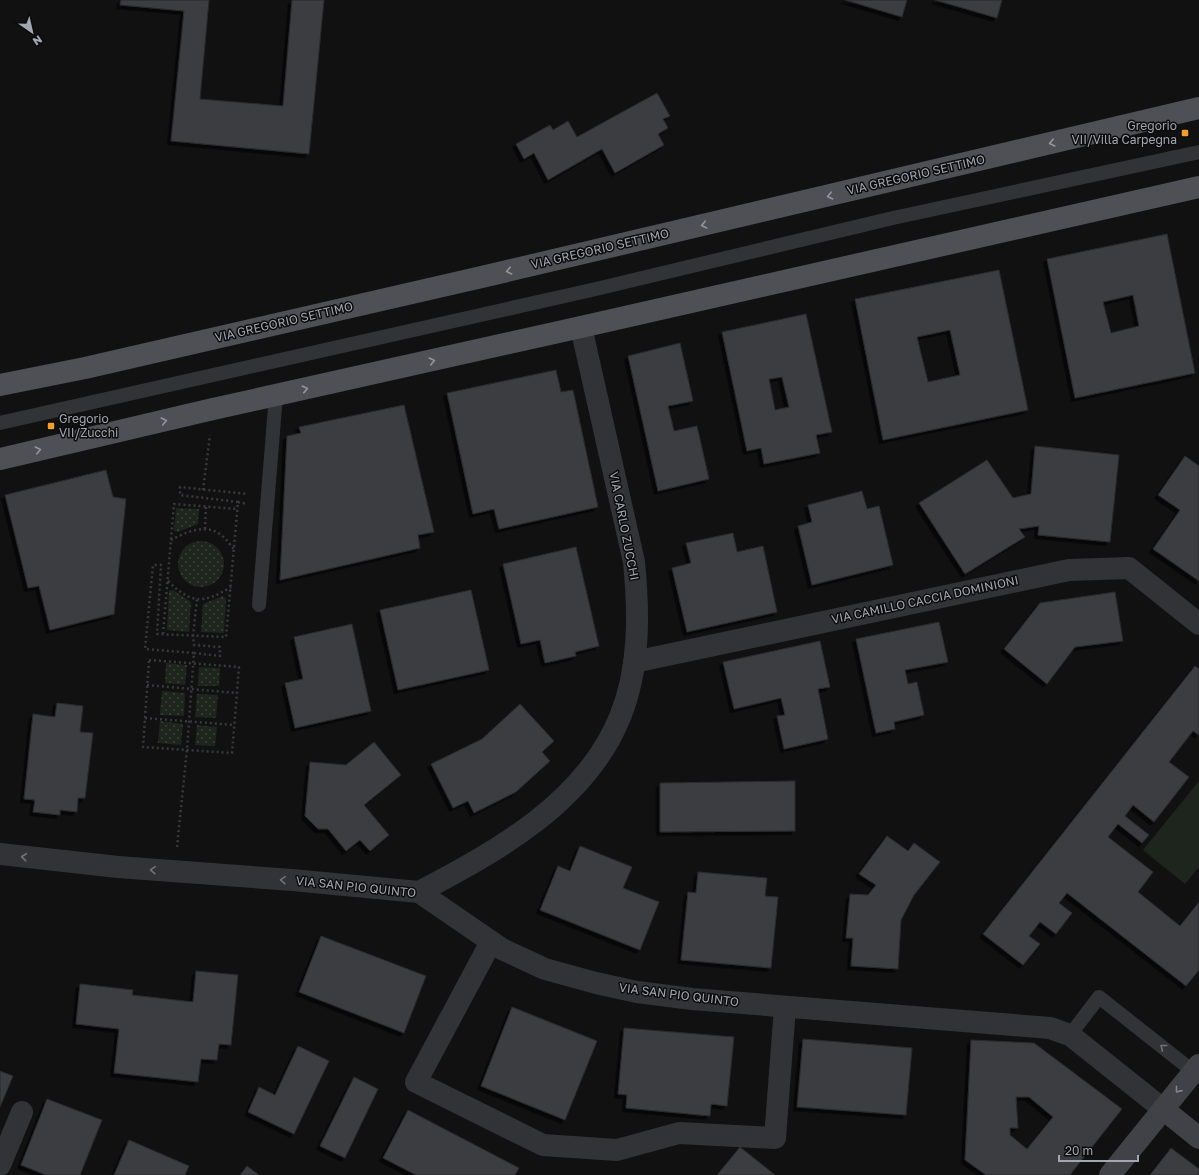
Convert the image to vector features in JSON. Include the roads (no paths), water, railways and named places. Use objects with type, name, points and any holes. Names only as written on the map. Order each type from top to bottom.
[{"type":"main road","name":"VIA GREGORIO SETTIMO","points":[[0,385],[92,366],[493,274],[1199,108]]},
{"type":"main road","points":[[0,459],[213,409],[1199,187]]},
{"type":"street","name":"VIA CARLO ZUCCHI","points":[[419,892],[481,859],[509,841],[536,820],[576,785],[604,749],[617,723],[626,698],[634,662],[637,621],[637,593],[634,562],[581,327]]},
{"type":"street","name":"VIA CAMILLO CACCIA DOMINIONI","points":[[634,662],[1069,570],[1129,568],[1199,624]]},
{"type":"street","name":"VIA SAN PIO QUINTO","points":[[0,854],[118,867],[292,880],[419,892],[491,942],[515,956],[545,969],[596,983],[650,994],[785,1007],[1050,1028],[1070,1035],[1163,1109]]},
{"type":"street","points":[[491,942],[416,1082],[543,1144],[617,1150],[679,1133],[775,1138],[785,1007]]},
{"type":"street","points":[[1110,1175],[1163,1109],[1197,1071]]},
{"type":"street","points":[[1163,1109],[1199,1138]]},
{"type":"street","points":[[0,1165],[22,1112]]},
{"type":"lane","points":[[0,423],[596,289],[894,218],[1199,152]]},
{"type":"lane","points":[[259,605],[276,395]]},
{"type":"lane","points":[[1070,1035],[1099,997],[1197,1071]]},
{"type":"place","name":"Gregorio VII/Villa Carpegna","points":[[1185,133]]},
{"type":"place","name":"Gregorio VII/Zucchi","points":[[51,426]]}]
